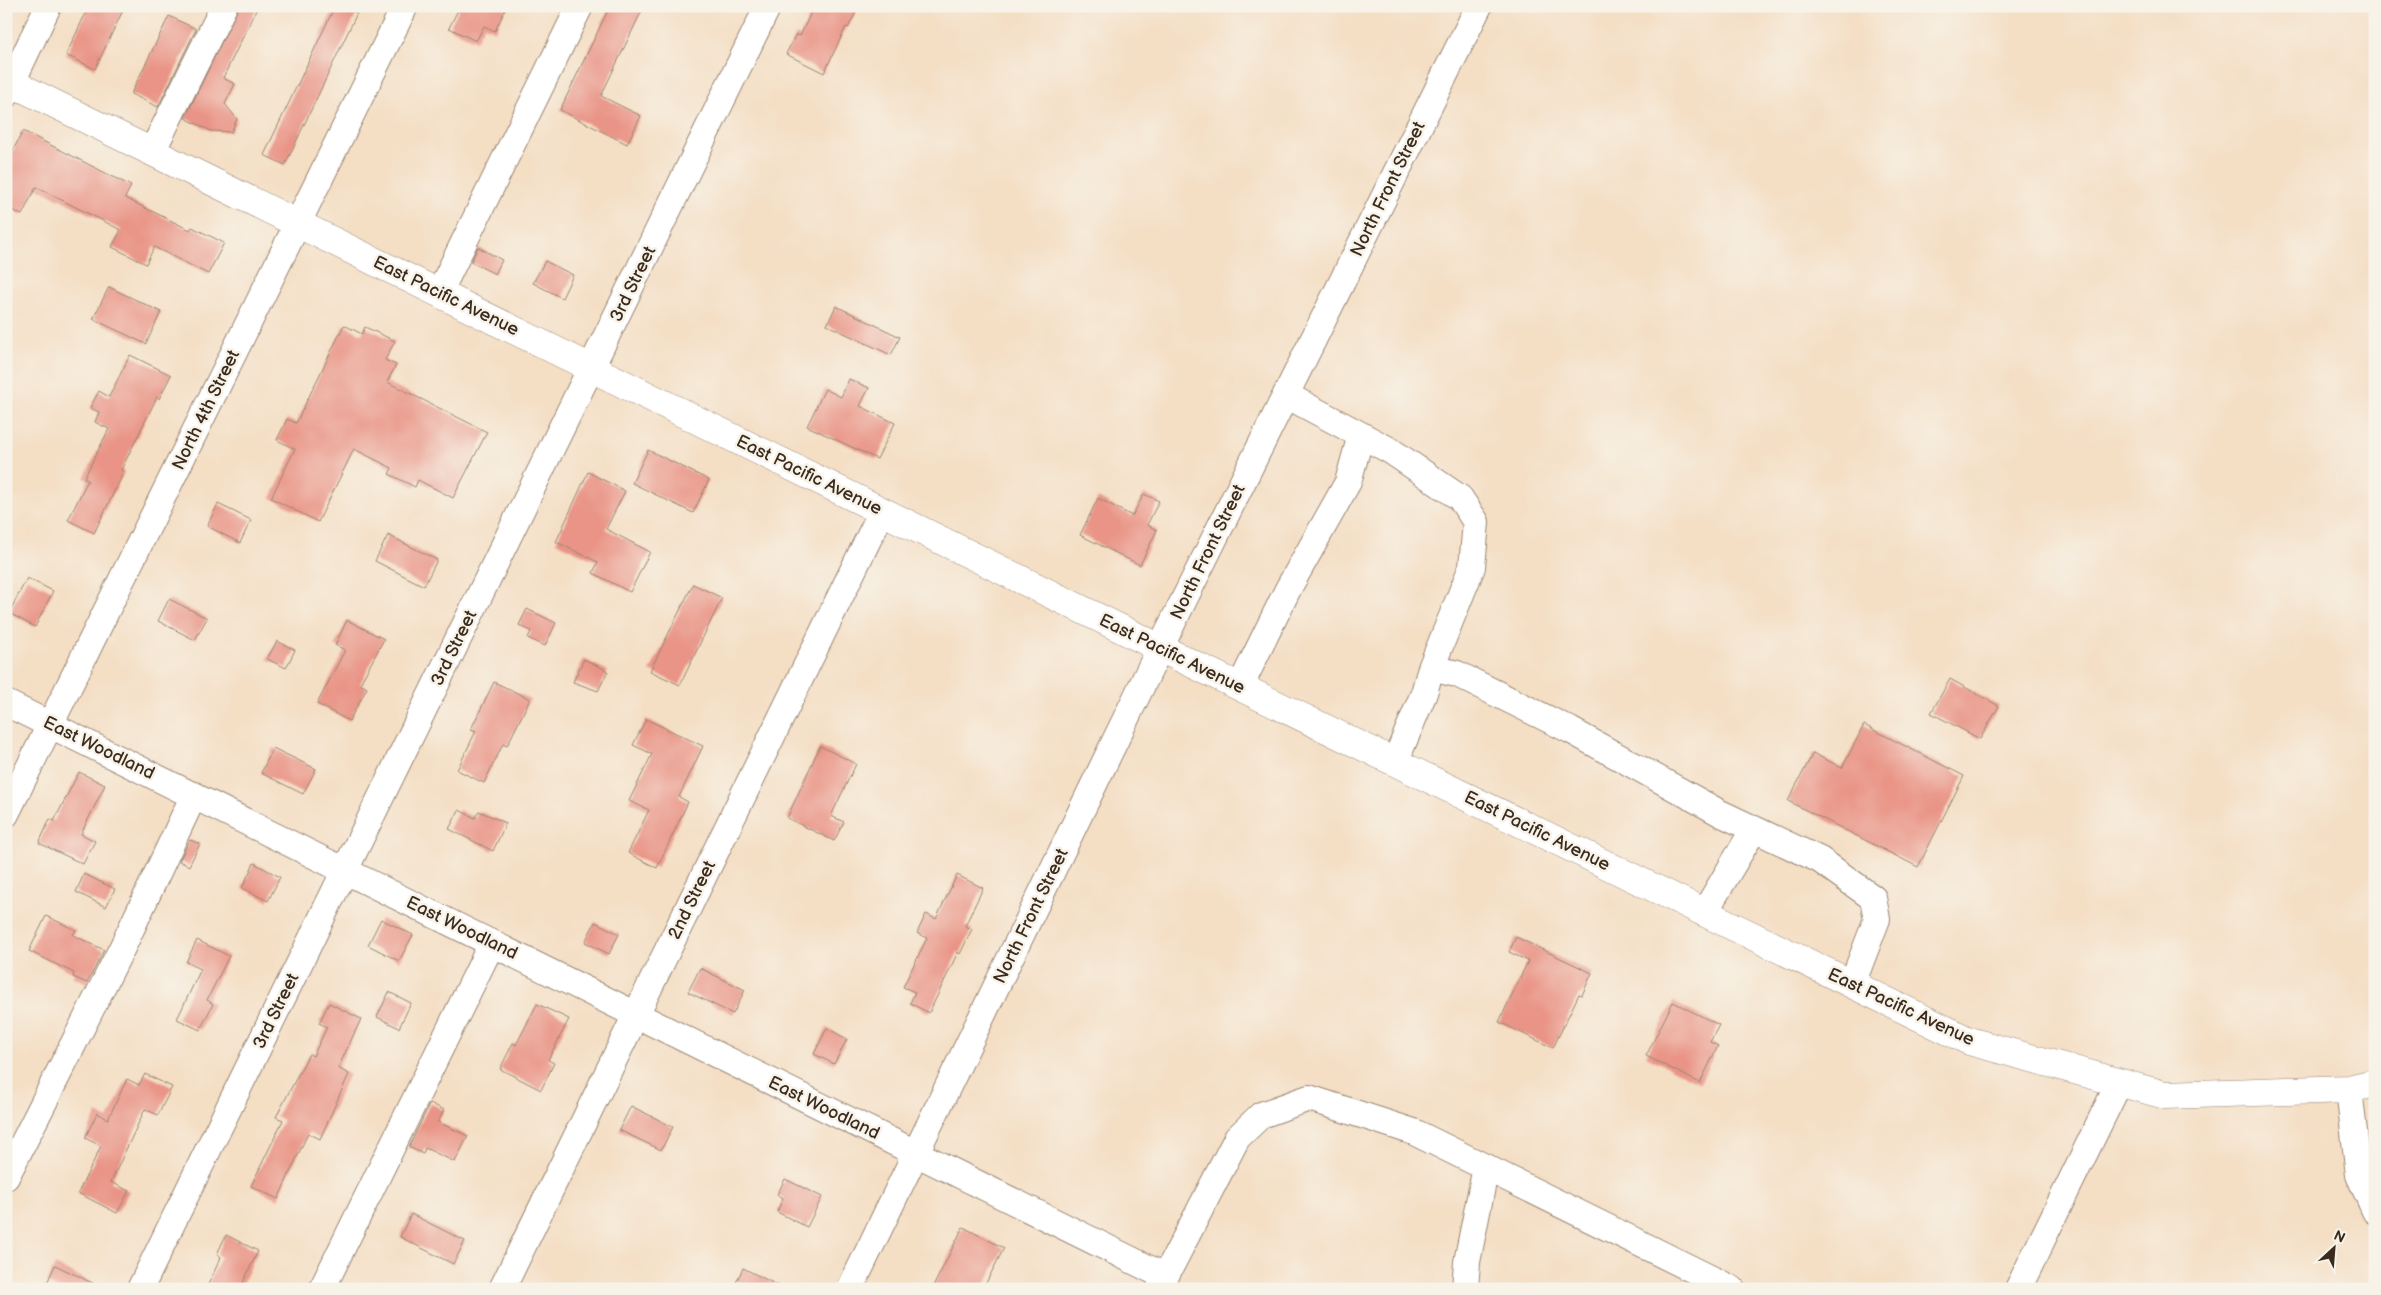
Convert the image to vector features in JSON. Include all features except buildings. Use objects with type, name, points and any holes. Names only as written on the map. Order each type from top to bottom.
[{"type":"main road","name":"East Pacific Avenue","points":[[8,86],[152,152],[1160,648],[1969,1041],[2165,1095],[2349,1089],[2375,1083]]},
{"type":"street","points":[[8,86],[48,6]]},
{"type":"street","points":[[152,152],[224,6]]},
{"type":"street","name":"North 4th Street","points":[[6,814],[405,6]]},
{"type":"street","points":[[440,293],[580,6]]},
{"type":"street","name":"3rd Street","points":[[140,1289],[768,6]]},
{"type":"street","name":"North Front Street","points":[[850,1289],[917,1154],[1160,648],[1479,6]]},
{"type":"street","points":[[1286,395],[1391,451],[1460,498],[1476,522],[1472,568],[1395,762]]},
{"type":"street","points":[[1240,687],[1288,589],[1348,482],[1361,435]]},
{"type":"street","name":"2nd Street","points":[[502,1289],[882,511]]},
{"type":"street","points":[[1431,668],[1457,674],[1561,725],[1720,813],[1820,860],[1873,898],[1877,919],[1852,984]]},
{"type":"street","name":"East Woodland","points":[[6,703],[917,1154],[1161,1282]]},
{"type":"street","points":[[6,1177],[124,944],[194,795]]},
{"type":"street","points":[[1704,913],[1754,829]]},
{"type":"street","points":[[322,1289],[492,943]]},
{"type":"street","points":[[2018,1289],[2119,1083]]},
{"type":"street","points":[[2349,1089],[2359,1175],[2375,1211]]},
{"type":"street","points":[[1161,1282],[1237,1138],[1261,1115],[1309,1098],[1414,1132],[1725,1287]]},
{"type":"street","points":[[1465,1289],[1468,1262],[1486,1167]]}]
